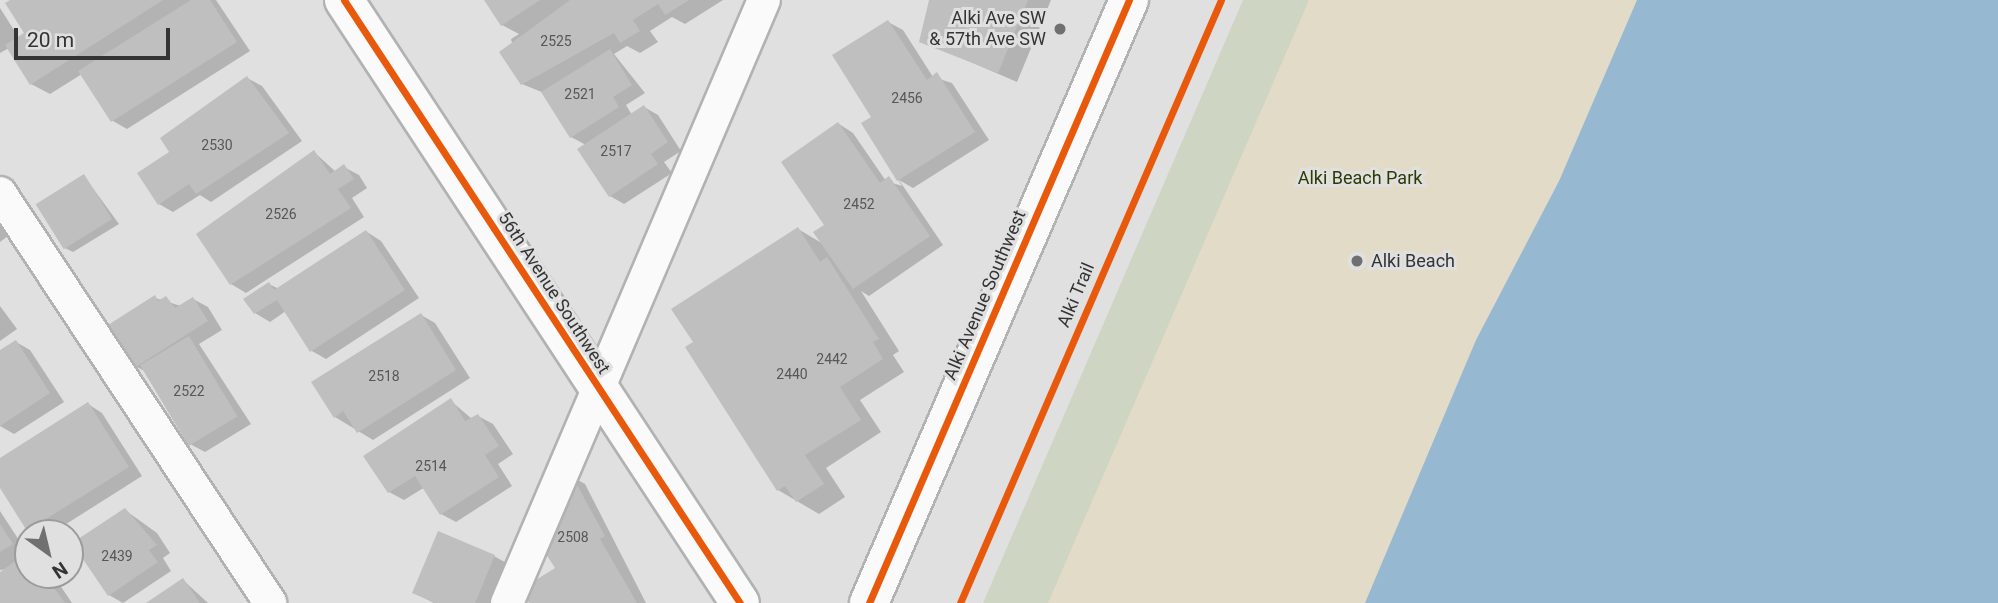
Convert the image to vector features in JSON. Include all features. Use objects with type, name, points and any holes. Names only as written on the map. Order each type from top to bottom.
[{"type":"street","name":"56th Avenue Southwest","points":[[344,0],[740,603]]},
{"type":"street","name":"Alki Avenue Southwest","points":[[869,603],[1129,0]]},
{"type":"lane","points":[[507,603],[596,386],[764,0]]},
{"type":"lane","points":[[0,193],[270,603]]},
{"type":"green space","name":"Alki Beach","points":[[1243,0],[1637,0],[1476,340],[1365,603],[983,603]]},
{"type":"sand","name":"Alki Beach","points":[[1309,0],[1637,0],[1559,181],[1476,340],[1365,603],[1048,603]]},
{"type":"water","points":[[1637,0],[1998,0],[1998,603],[1365,603],[1476,340],[1559,181]]},
{"type":"building","points":[[10,0],[163,0],[30,85],[5,45],[24,33],[5,3]]},
{"type":"building","points":[[191,0],[210,0],[237,42],[111,122],[78,71]]},
{"type":"building","points":[[484,0],[540,0],[501,26]]},
{"type":"building","points":[[570,0],[689,0],[665,15],[658,4],[633,20],[640,31],[620,43],[614,33],[521,85],[499,52]]},
{"type":"building","points":[[929,0],[1028,0],[998,73],[919,42]]},
{"type":"building","points":[[888,20],[927,80],[937,72],[975,132],[897,181],[861,123],[871,117],[832,55]]},
{"type":"building","points":[[610,49],[632,85],[613,97],[619,107],[570,138],[541,92]]},
{"type":"building","points":[[247,76],[289,133],[196,194],[189,184],[158,205],[137,173],[169,152],[160,138]]},
{"type":"building","points":[[644,105],[668,142],[651,154],[658,164],[609,197],[577,149]]},
{"type":"building","points":[[838,122],[880,183],[889,176],[930,236],[853,289],[813,232],[824,225],[781,162]]},
{"type":"building","points":[[314,150],[330,174],[344,164],[354,179],[338,189],[351,208],[230,285],[196,234]]},
{"type":"building","points":[[84,174],[112,219],[64,249],[36,204]]},
{"type":"building","points":[[798,227],[820,262],[827,257],[879,339],[873,342],[883,359],[840,387],[861,420],[805,455],[824,484],[796,502],[785,486],[777,491],[685,347],[693,342],[671,309]]},
{"type":"building","points":[[366,230],[405,290],[310,352],[277,300],[254,314],[243,299],[269,282],[274,290]]},
{"type":"building","points":[[155,295],[158,301],[166,296],[175,308],[193,297],[208,321],[134,368],[108,325]]},
{"type":"building","points":[[421,313],[456,370],[357,433],[343,411],[334,418],[311,382]]},
{"type":"building","points":[[189,336],[237,417],[189,446],[140,365]]},
{"type":"building","points":[[16,340],[50,393],[0,426],[0,350]]},
{"type":"building","points":[[451,398],[465,421],[478,414],[499,446],[485,455],[499,477],[440,515],[415,476],[388,493],[363,456]]},
{"type":"building","points":[[88,402],[129,467],[46,519],[19,519],[0,488],[0,458]]},
{"type":"building","points":[[571,474],[605,536],[600,539],[637,603],[529,603],[520,590],[555,568],[540,545]]},
{"type":"building","points":[[125,508],[157,545],[149,550],[158,562],[108,596],[84,561],[84,535]]},
{"type":"building","points":[[0,524],[13,544],[0,552]]},
{"type":"building","points":[[438,531],[495,555],[475,603],[436,603],[412,593]]},
{"type":"building","points":[[14,562],[14,589],[55,589],[65,603],[0,603],[0,572]]},
{"type":"building","points":[[183,578],[200,603],[146,603]]},
{"type":"cycle path","points":[[344,0],[740,603]]},
{"type":"cycle path","points":[[869,603],[1129,0]]},
{"type":"cycle path","name":"Alki Trail","points":[[960,603],[1221,0]]},
{"type":"place","name":"Alki Ave SW & 57th Ave SW","points":[[1060,29]]},
{"type":"place","name":"Alki Beach","points":[[1357,261]]},
{"type":"park label","name":"Alki Beach Park","points":[[1360,178]]}]
